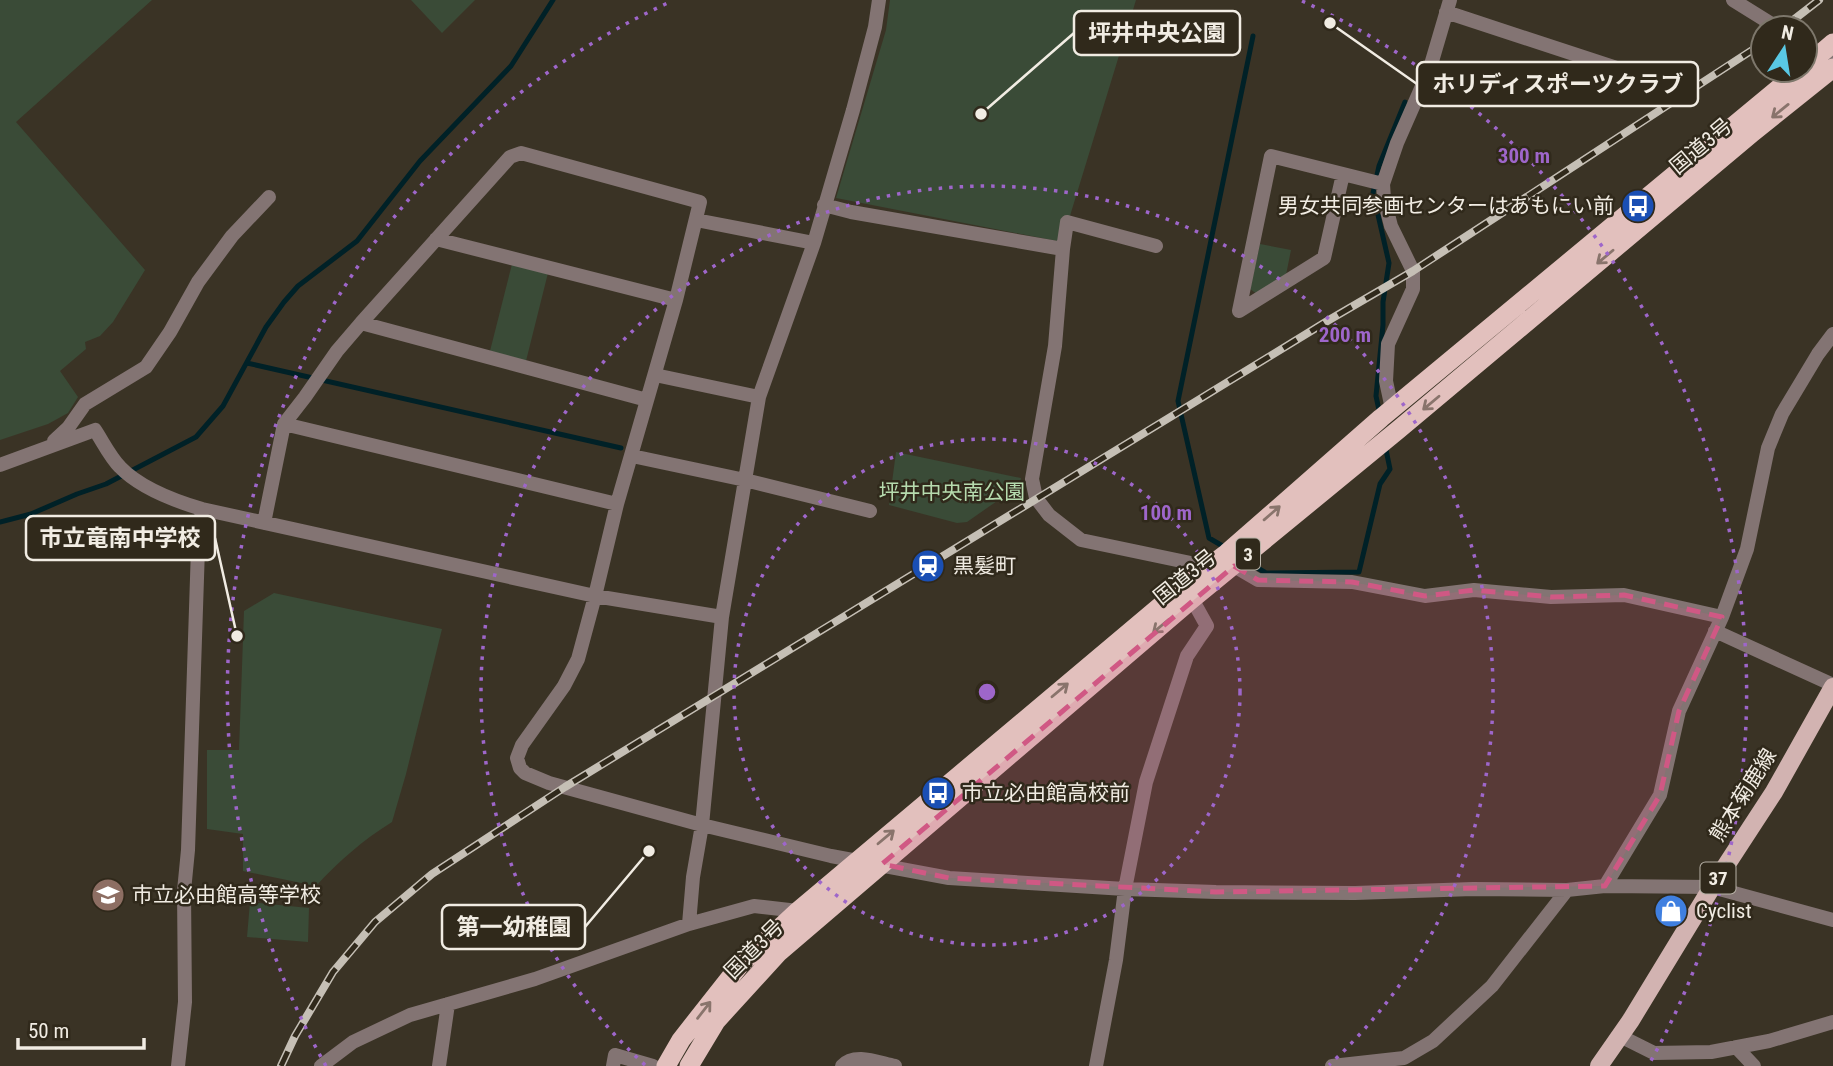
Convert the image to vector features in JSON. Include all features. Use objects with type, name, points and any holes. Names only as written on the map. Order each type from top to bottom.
[{"type":"highway","name":"国道3号","points":[[666,1066],[681,1040],[740,965],[798,911],[1178,590],[1210,567],[1392,409],[1786,84]]},
{"type":"highway","name":"国道3号","points":[[689,1066],[716,1021],[778,953],[1192,599],[1752,133],[1795,84]]},
{"type":"main road","name":"熊本菊鹿線","points":[[1599,1066],[1774,792],[1833,686]]},
{"type":"street","points":[[689,924],[693,877],[702,825],[722,617],[759,397],[814,243],[853,110],[879,0]]},
{"type":"street","points":[[1733,0],[1756,14]]},
{"type":"street","points":[[1392,409],[1386,381],[1388,344],[1413,289],[1413,271],[1391,226],[1378,182],[1430,68],[1448,6],[1653,80]]},
{"type":"street","points":[[264,523],[284,425],[360,323],[510,157],[521,153],[700,202],[676,300],[617,504],[578,659],[564,686],[522,745],[517,758],[525,773],[548,783],[702,825],[831,856],[949,878],[1125,889],[1355,894],[1473,889],[1713,887],[1833,920]]},
{"type":"street","points":[[1343,174],[1324,258],[1239,311],[1272,156],[1378,182]]},
{"type":"street","points":[[48,447],[68,428],[85,404],[146,367],[170,332],[198,282],[232,236],[268,197]]},
{"type":"street","points":[[824,205],[850,212],[1063,249]]},
{"type":"street","points":[[696,220],[814,243]]},
{"type":"street","points":[[1156,246],[1067,222],[1055,346],[1032,479],[1037,498],[1049,515],[1081,540],[1210,567]]},
{"type":"street","points":[[436,239],[676,300]]},
{"type":"street","points":[[360,323],[647,400]]},
{"type":"street","points":[[1605,887],[1660,795],[1679,711],[1718,624],[1747,549],[1768,448],[1782,414],[1833,334]]},
{"type":"street","points":[[654,375],[759,397]]},
{"type":"street","points":[[284,425],[617,504]]},
{"type":"street","points":[[0,465],[95,430],[120,467],[146,487],[202,509],[595,596],[722,617]]},
{"type":"street","points":[[632,456],[746,480],[870,511]]},
{"type":"street","points":[[178,1066],[186,1002],[184,891],[188,850],[198,548],[202,509]]},
{"type":"street","points":[[1234,566],[1258,580],[1352,582],[1425,596],[1474,590],[1550,597],[1624,594],[1718,624],[1833,686]]},
{"type":"street","points":[[1096,1066],[1116,960],[1125,889],[1146,782],[1187,656],[1207,626],[1192,599]]},
{"type":"street","points":[[1332,1066],[1388,1063],[1404,1058],[1433,1041],[1492,986],[1567,890]]},
{"type":"street","points":[[321,1066],[353,1042],[410,1015],[535,979],[689,924],[754,906],[798,911],[845,895]]},
{"type":"street","points":[[439,1066],[448,1004]]},
{"type":"street","points":[[1620,1036],[1654,1053],[1711,1052],[1769,1041],[1833,1022]]},
{"type":"street","points":[[1736,1047],[1754,1066]]},
{"type":"street","points":[[613,1066],[615,1055],[653,1066]]},
{"type":"street","points":[[842,1066],[855,1058],[895,1066]]},
{"type":"highlighted area","points":[[1234,566],[1258,580],[1352,582],[1425,596],[1474,590],[1551,597],[1624,595],[1722,617],[1679,711],[1660,795],[1605,886],[1216,892],[949,878],[882,864]]},
{"type":"green space","points":[[0,0],[152,0],[16,122],[145,270],[113,322],[100,336],[85,342],[86,349],[60,371],[78,397],[68,413],[48,424],[0,440]]},
{"type":"green space","points":[[411,0],[475,0],[442,33]]},
{"type":"green space","points":[[890,0],[1136,0],[1062,242],[836,198],[886,30]]},
{"type":"green space","points":[[1260,244],[1291,250],[1286,275],[1257,294],[1250,289]]},
{"type":"green space","points":[[512,264],[548,273],[526,361],[490,351]]},
{"type":"green space","name":"坪井中央南公園","points":[[896,452],[1021,478],[1020,485],[967,522],[957,523],[889,505]]},
{"type":"green space","points":[[274,593],[442,629],[392,822],[352,851],[316,886],[243,871],[243,834],[207,829],[207,750],[239,750],[244,611]]},
{"type":"green space","points":[[250,902],[309,908],[308,942],[247,937]]},
{"type":"waterway","points":[[0,522],[31,514],[106,484],[196,437],[223,406],[266,327],[284,302],[298,286],[357,241],[420,161],[511,66],[553,0]]},
{"type":"waterway","points":[[1226,548],[1209,538],[1178,401],[1253,36]]},
{"type":"waterway","points":[[1380,415],[1376,396],[1383,302],[1389,263],[1373,193],[1379,166],[1405,102]]},
{"type":"waterway","points":[[247,363],[621,448]]},
{"type":"waterway","points":[[1246,561],[1266,573],[1359,572],[1380,484],[1390,469],[1385,445]]},
{"type":"railway","points":[[1801,14],[1819,0]]},
{"type":"railway","points":[[281,1066],[295,1036],[333,972],[375,922],[432,874],[565,787],[1413,271],[1749,52]]},
{"type":"place","name":"ホリディスポーツクラブ","points":[[1330,23]]},
{"type":"place","name":"坪井中央公園","points":[[981,114]]},
{"type":"place","name":"男女共同参画センターはあもにい前","points":[[1638,206]]},
{"type":"place","name":"黒髪町","points":[[928,566]]},
{"type":"place","name":"市立竜南中学校","points":[[237,636]]},
{"type":"place","name":"市立必由館高校前","points":[[938,793]]},
{"type":"place","name":"第一幼稚園","points":[[649,851]]},
{"type":"place","name":"市立必由館高等学校","points":[[108,895]]},
{"type":"place","name":"Cyclist","points":[[1671,911]]}]
